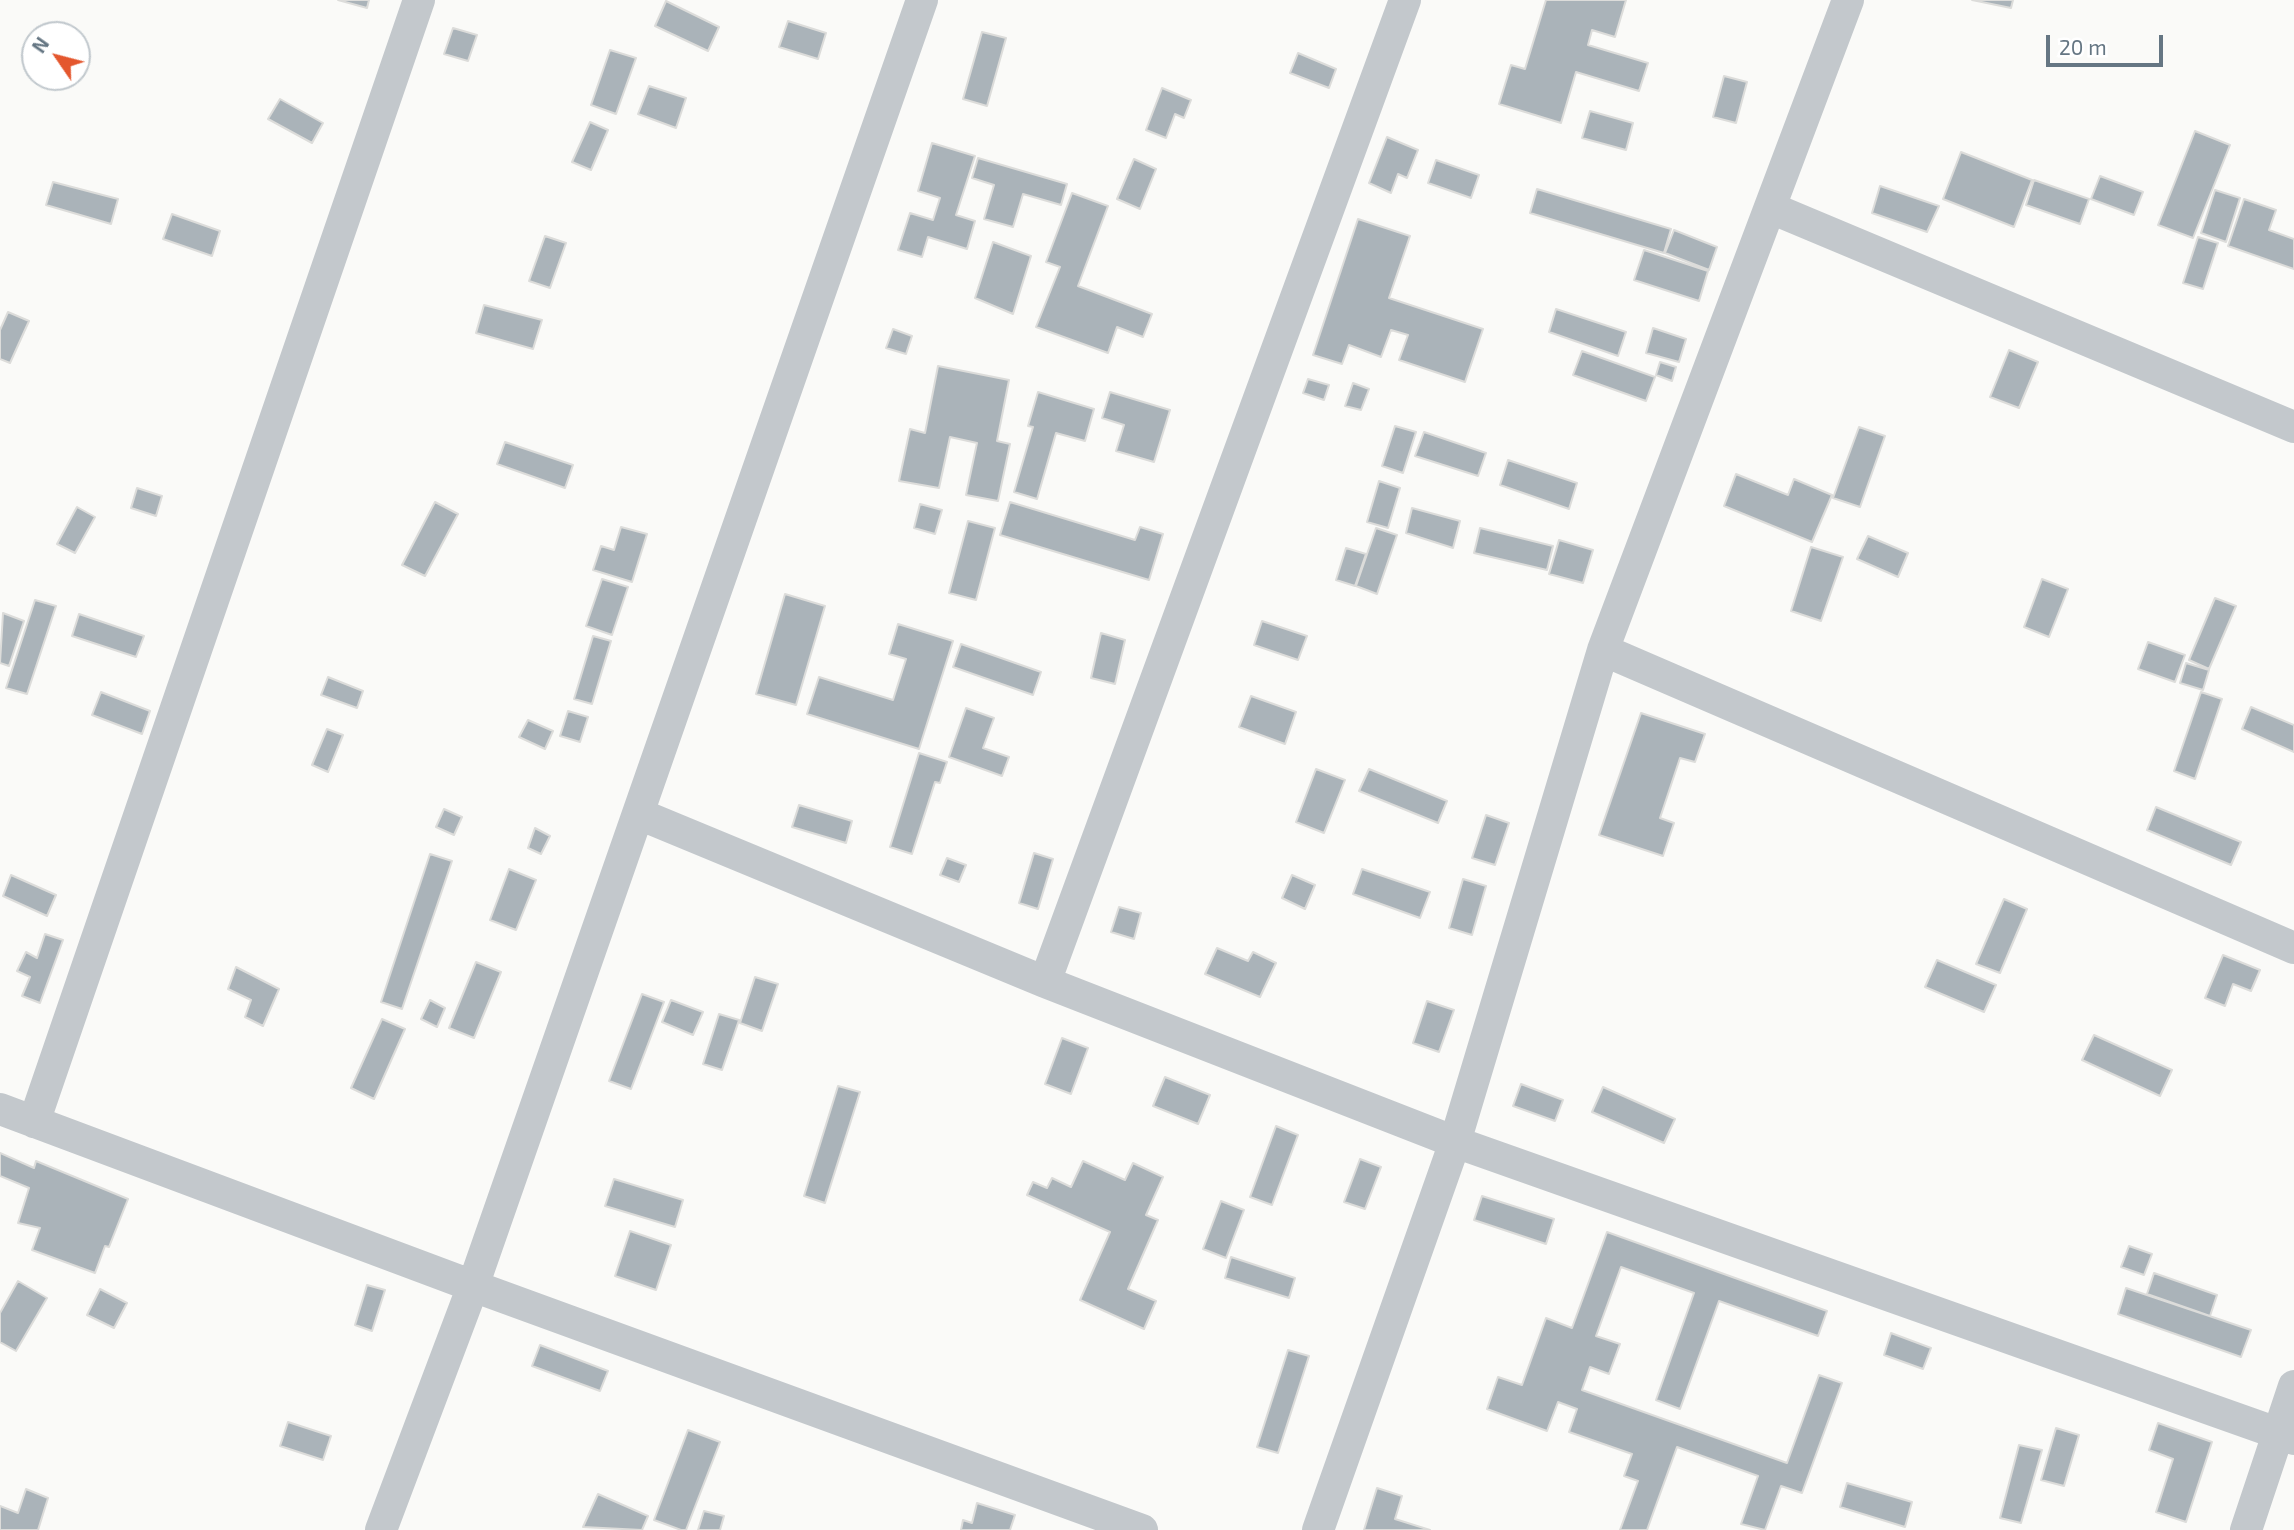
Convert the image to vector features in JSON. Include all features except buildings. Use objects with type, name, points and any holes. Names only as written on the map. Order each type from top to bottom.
[{"type":"street","points":[[34,1122],[419,0]]},
{"type":"street","points":[[381,1530],[473,1286],[922,0]]},
{"type":"street","points":[[1045,982],[1405,0]]},
{"type":"street","points":[[1318,1530],[1455,1142],[1603,650],[1848,0]]},
{"type":"street","points":[[1771,208],[2294,427]]},
{"type":"street","points":[[1603,650],[2294,948]]},
{"type":"street","points":[[639,814],[1045,982],[1455,1142],[2286,1435]]},
{"type":"street","points":[[0,1109],[473,1286],[1142,1530]]},
{"type":"street","points":[[2246,1530],[2286,1435],[2294,1386]]}]
